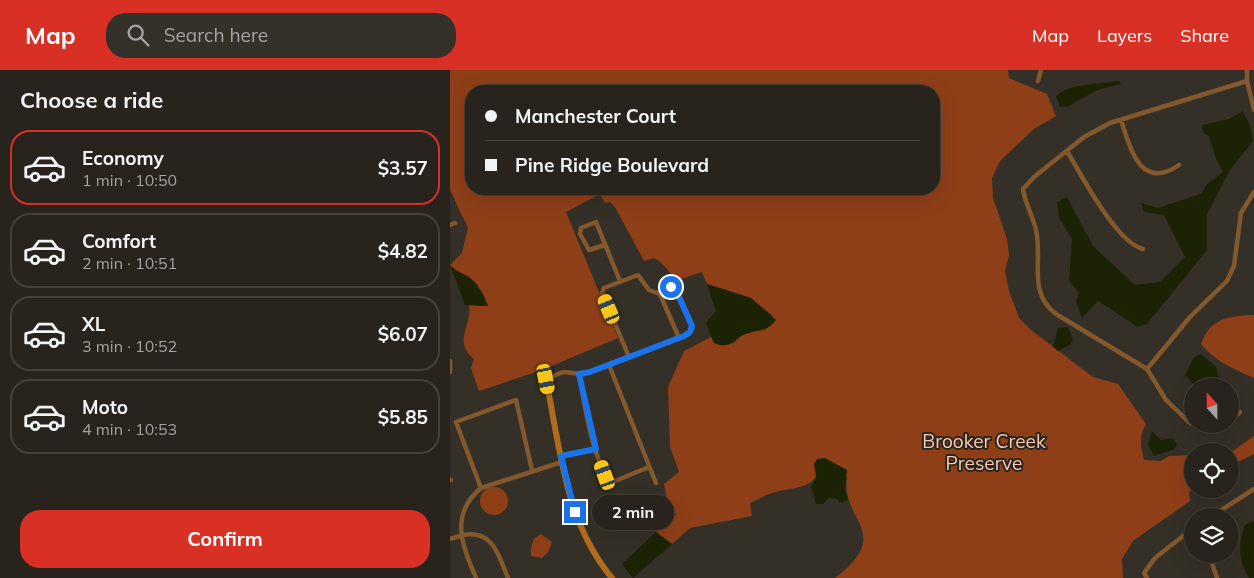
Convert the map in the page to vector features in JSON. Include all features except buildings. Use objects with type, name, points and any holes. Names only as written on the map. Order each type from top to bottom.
[{"type":"street","points":[[1038,81],[1041,70]]},
{"type":"street","points":[[1247,70],[1247,81],[1254,110]]},
{"type":"street","points":[[1184,417],[1166,400],[1147,369],[1056,314],[1045,305],[1040,296],[1038,284],[1036,229],[1024,189],[1034,177],[1095,130],[1121,120],[1247,81]]},
{"type":"street","points":[[1121,120],[1135,160],[1142,168],[1153,173],[1170,171],[1178,165]]},
{"type":"street","points":[[1066,152],[1108,218],[1134,246],[1143,249]]},
{"type":"street","points":[[1147,369],[1190,317],[1227,281],[1234,266],[1241,214],[1254,192]]},
{"type":"street","points":[[605,244],[589,250],[580,234],[581,228],[596,222],[605,244],[620,282]]},
{"type":"street","points":[[450,225],[456,223]]},
{"type":"street","points":[[612,578],[588,544],[570,501],[546,379],[563,372],[579,374],[608,365],[679,338],[690,332],[692,326],[676,290],[671,287],[658,292],[649,290],[638,275],[604,288],[602,293],[629,357]]},
{"type":"street","points":[[658,292],[679,338]]},
{"type":"street","points":[[450,361],[451,371]]},
{"type":"street","points":[[608,365],[656,483]]},
{"type":"street","points":[[579,374],[596,449],[605,475],[610,480],[615,481],[649,467]]},
{"type":"street","points":[[481,488],[456,422],[516,400],[532,470]]},
{"type":"street","points":[[476,578],[458,536],[456,515],[461,505],[470,495],[481,488],[596,449]]},
{"type":"street","points":[[1224,508],[1254,489]]},
{"type":"street","points":[[450,539],[473,534],[484,536],[492,542],[508,578]]},
{"type":"street","points":[[1147,578],[1145,571],[1149,564],[1184,536]]},
{"type":"street","points":[[1212,563],[1217,578]]},
{"type":"green space","name":"Brooker Creek Preserve","points":[[450,70],[1008,70],[1009,78],[1047,94],[1056,116],[1034,129],[1000,161],[992,178],[993,198],[1007,239],[1009,255],[1005,271],[1009,291],[1019,318],[1031,330],[1093,377],[1118,384],[1146,424],[1141,438],[1144,460],[1161,461],[1169,456],[1184,455],[1184,498],[1190,498],[1190,501],[1133,541],[1122,559],[1123,578],[835,578],[852,562],[861,549],[863,537],[847,492],[847,477],[817,476],[804,486],[769,494],[750,503],[752,516],[690,528],[672,544],[656,532],[676,514],[668,505],[664,484],[679,472],[670,447],[668,387],[684,351],[711,337],[714,343],[725,345],[734,343],[742,335],[751,333],[773,316],[751,298],[707,284],[702,272],[678,280],[658,260],[654,258],[644,261],[615,207],[610,202],[605,203],[601,195],[940,195],[940,85],[465,85],[465,195],[598,195],[566,212],[618,338],[542,370],[479,391],[471,368],[474,359],[468,353],[464,339],[469,305],[488,306],[468,276],[457,273],[450,265],[462,253],[468,228],[450,190]]},
{"type":"green space","points":[[1254,315],[1254,378],[1218,360],[1201,344],[1210,329],[1222,320],[1236,316]]},
{"type":"green space","points":[[1254,436],[1254,454],[1239,462],[1239,447]]},
{"type":"green space","points":[[494,487],[504,491],[508,501],[504,511],[494,515],[484,511],[480,501],[484,491]]},
{"type":"green space","points":[[541,534],[552,542],[548,552],[542,558],[531,556],[533,540]]},
{"type":"shaded area","points":[[1119,81],[1121,84],[1097,90],[1069,106],[1060,107],[1056,96],[1078,86]]},
{"type":"shaded area","points":[[1243,111],[1250,125],[1253,141],[1230,170],[1207,214],[1207,250],[1147,324],[1138,327],[1098,301],[1082,318],[1076,301],[1079,293],[1069,281],[1072,239],[1059,218],[1057,202],[1067,197],[1093,246],[1135,285],[1160,282],[1185,257],[1164,215],[1144,212],[1141,203],[1158,208],[1201,194],[1207,184],[1223,172],[1216,159],[1209,136],[1203,133],[1202,125],[1229,119]]},
{"type":"shaded area","points":[[450,265],[477,285],[488,306],[465,305]]},
{"type":"shaded area","points":[[707,284],[751,298],[776,320],[768,328],[743,335],[730,344],[719,345],[714,343],[706,323],[716,311]]},
{"type":"shaded area","points":[[1068,327],[1073,340],[1070,345],[1058,351],[1053,347],[1058,328]]},
{"type":"shaded area","points":[[1201,354],[1216,367],[1219,378],[1188,378],[1185,375],[1194,357]]},
{"type":"shaded area","points":[[1152,431],[1161,440],[1173,438],[1177,445],[1175,449],[1154,456],[1148,445]]},
{"type":"shaded area","points":[[825,458],[847,470],[845,489],[848,500],[840,503],[837,499],[829,498],[823,504],[816,504],[811,487],[816,476],[814,464],[817,459]]},
{"type":"shaded area","points":[[1254,521],[1254,578],[1249,578],[1241,559],[1240,546],[1245,525]]},
{"type":"shaded area","points":[[656,532],[672,544],[633,578],[622,564]]},
{"type":"route","points":[[575,512],[570,501],[561,456],[596,449],[579,374],[590,372],[690,332],[692,326],[676,290],[671,287]]}]
